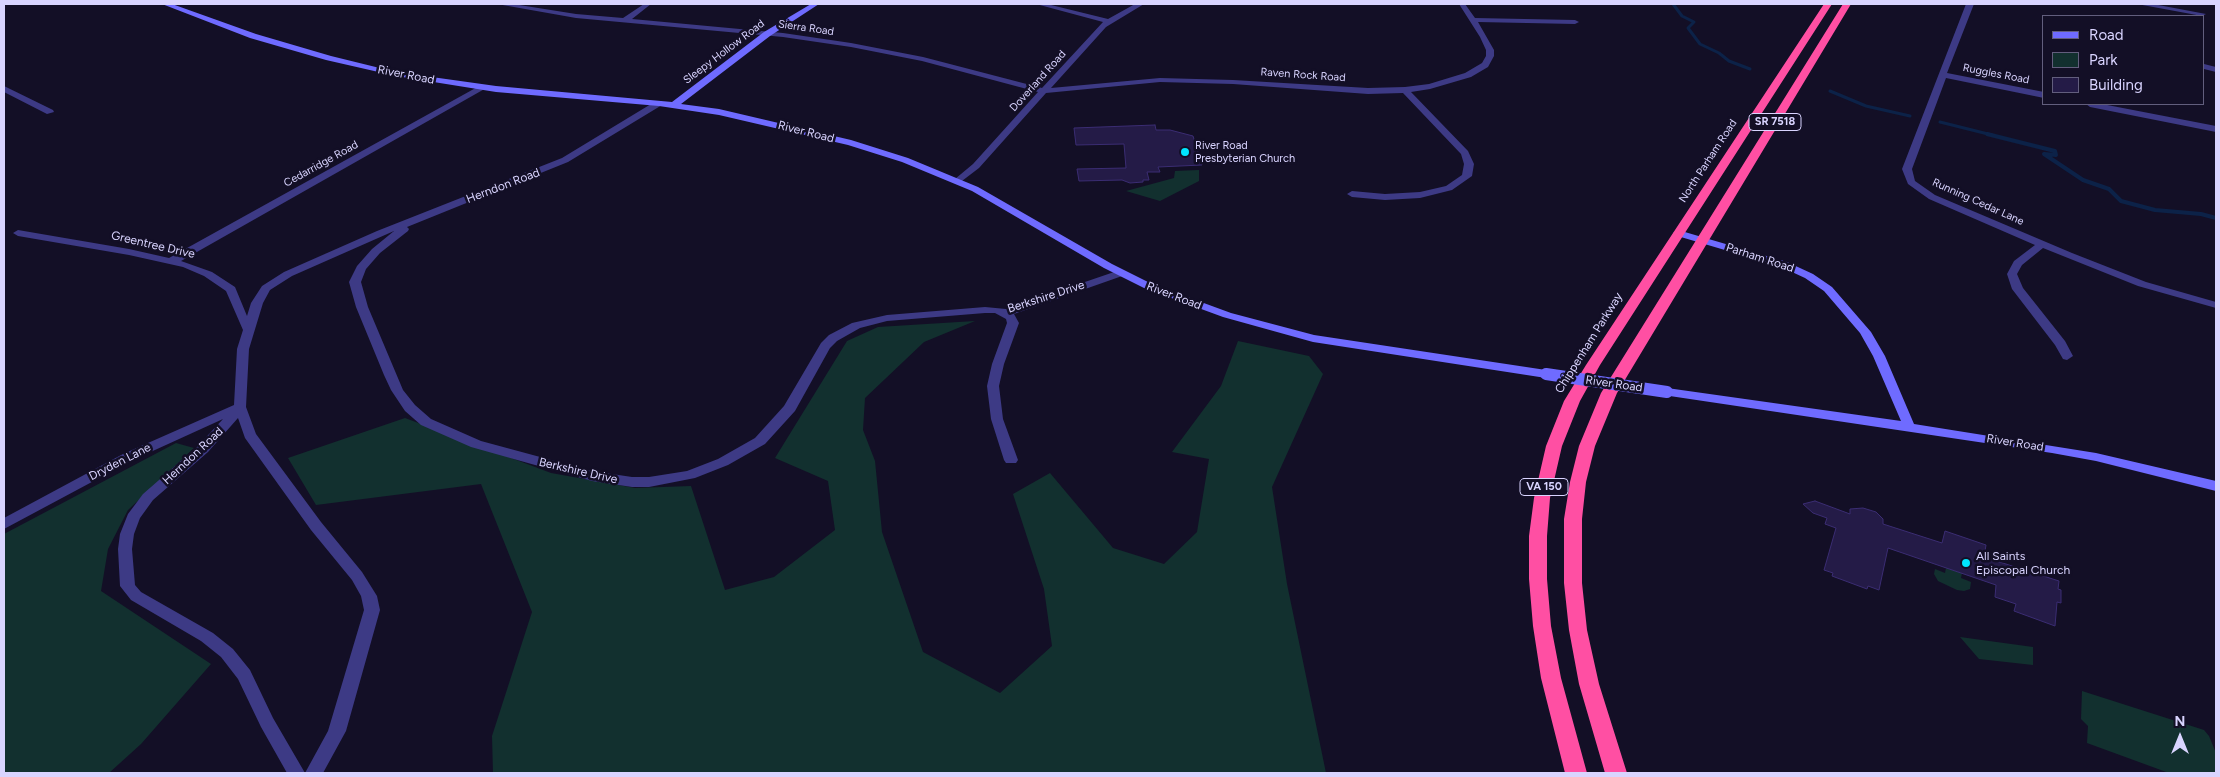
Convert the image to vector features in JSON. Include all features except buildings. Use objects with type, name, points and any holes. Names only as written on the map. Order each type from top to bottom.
[{"type":"highway","name":"North Parham Road","points":[[1678,232],[1828,4]]},
{"type":"highway","name":"SR 7518","points":[[1703,240],[1847,4]]},
{"type":"highway","name":"Chippenham Parkway","points":[[1576,773],[1557,707],[1542,626],[1538,551],[1545,480],[1554,446],[1575,396],[1678,232]]},
{"type":"highway","name":"VA 150","points":[[1616,773],[1589,684],[1578,630],[1572,560],[1575,500],[1587,446],[1605,402],[1703,240]]},
{"type":"main road","name":"River Road","points":[[166,4],[236,31],[329,58],[396,74],[484,87],[658,103],[748,118],[851,143],[905,160],[958,181],[1017,212],[1121,273],[1190,303],[1274,329],[1370,348],[1909,426],[2096,457],[2216,486]]},
{"type":"main road","name":"Sleepy Hollow Road","points":[[673,106],[768,34],[816,4]]},
{"type":"main road","name":"Parham Road","points":[[1678,232],[1788,266],[1809,276],[1828,289],[1865,332],[1879,356],[1909,426]]},
{"type":"street","name":"Sierra Road","points":[[501,4],[558,14],[768,34],[899,54],[1044,91]]},
{"type":"street","points":[[625,20],[648,4]]},
{"type":"street","points":[[1039,4],[1107,21]]},
{"type":"street","name":"Doverland Road","points":[[958,181],[976,166],[1107,21],[1140,4]]},
{"type":"street","name":"Raven Rock Road","points":[[1044,91],[1115,83],[1178,80],[1368,91],[1405,90],[1461,78],[1485,65],[1490,56],[1490,50],[1474,20],[1462,4]]},
{"type":"street","name":"Running Cedar Lane","points":[[1970,4],[1910,160],[1907,169],[1910,182],[1932,197],[2042,244],[2142,284],[2216,305]]},
{"type":"street","points":[[2141,4],[2202,14]]},
{"type":"street","points":[[1474,20],[1575,22]]},
{"type":"street","name":"Ruggles Road","points":[[1943,75],[2042,95]]},
{"type":"street","name":"Cedarridge Road","points":[[170,262],[484,87]]},
{"type":"street","points":[[4,89],[50,112]]},
{"type":"street","points":[[1352,194],[1386,197],[1420,195],[1450,188],[1467,176],[1469,164],[1465,153],[1405,90]]},
{"type":"street","name":"Herndon Road","points":[[296,773],[267,722],[244,675],[227,653],[207,637],[136,596],[128,586],[124,550],[133,517],[140,505],[203,450],[240,407],[243,349],[260,296],[274,282],[334,253],[565,160],[658,103]]},
{"type":"street","points":[[2095,105],[2216,129]]},
{"type":"street","name":"Berkshire Drive","points":[[416,219],[376,251],[361,268],[355,282],[362,307],[390,375],[397,390],[410,408],[426,422],[476,444],[557,468],[618,481],[650,482],[690,475],[745,450],[779,422],[790,408],[825,346],[833,338],[856,325],[887,318],[985,310],[1006,312],[1121,273]]},
{"type":"street","name":"Greentree Drive","points":[[18,233],[129,252],[195,268],[223,282],[235,296],[237,308],[249,331]]},
{"type":"street","points":[[2042,244],[2027,254],[2018,263],[2012,274],[2018,289],[2061,344],[2067,356]]},
{"type":"street","points":[[1006,312],[1012,318],[1013,323],[998,364],[993,386],[997,419],[1010,460]]},
{"type":"street","points":[[240,407],[250,435],[316,526],[356,576],[369,596],[372,610],[337,731],[314,773]]},
{"type":"street","name":"Dryden Lane","points":[[4,524],[128,457],[240,407]]},
{"type":"green space","points":[[1199,170],[1199,181],[1160,201],[1126,191],[1174,178],[1175,171]]},
{"type":"green space","points":[[975,321],[924,342],[865,398],[863,430],[875,461],[882,532],[923,652],[1000,693],[1052,646],[1044,589],[1013,494],[1050,473],[1113,548],[1164,564],[1197,532],[1209,459],[1172,452],[1221,386],[1238,341],[1309,356],[1323,374],[1272,487],[1287,584],[1326,773],[493,773],[492,736],[532,612],[481,484],[316,505],[288,458],[405,418],[551,473],[635,488],[691,486],[725,590],[774,577],[835,530],[828,481],[775,458],[847,341],[878,327]]},
{"type":"green space","points":[[176,443],[194,448],[128,510],[108,549],[101,591],[211,664],[141,744],[109,773],[4,773],[4,534]]},
{"type":"green space","points":[[1946,568],[1962,573],[1961,578],[1971,582],[1970,589],[1964,591],[1957,590],[1938,581],[1934,574],[1935,569],[1945,573]]},
{"type":"green space","points":[[1960,637],[2033,647],[2033,665],[1979,659]]},
{"type":"green space","points":[[2082,691],[2204,730],[2209,736],[2216,753],[2216,773],[2169,773],[2087,743],[2088,726],[2081,719]]},
{"type":"waterway","points":[[1673,4],[1682,16],[1694,22],[1688,28],[1700,44],[1719,53],[1729,61],[1750,69]]},
{"type":"waterway","points":[[1830,91],[1866,106],[1910,116]]},
{"type":"waterway","points":[[1940,122],[1992,135]]},
{"type":"waterway","points":[[1987,134],[2055,151],[2056,155],[2044,154],[2083,180],[2109,189],[2121,201],[2155,210],[2201,214],[2216,218]]},
{"type":"place","name":"River Road Presbyterian Church","points":[[1185,152]]},
{"type":"place","name":"All Saints Episcopal Church","points":[[1966,563]]}]
